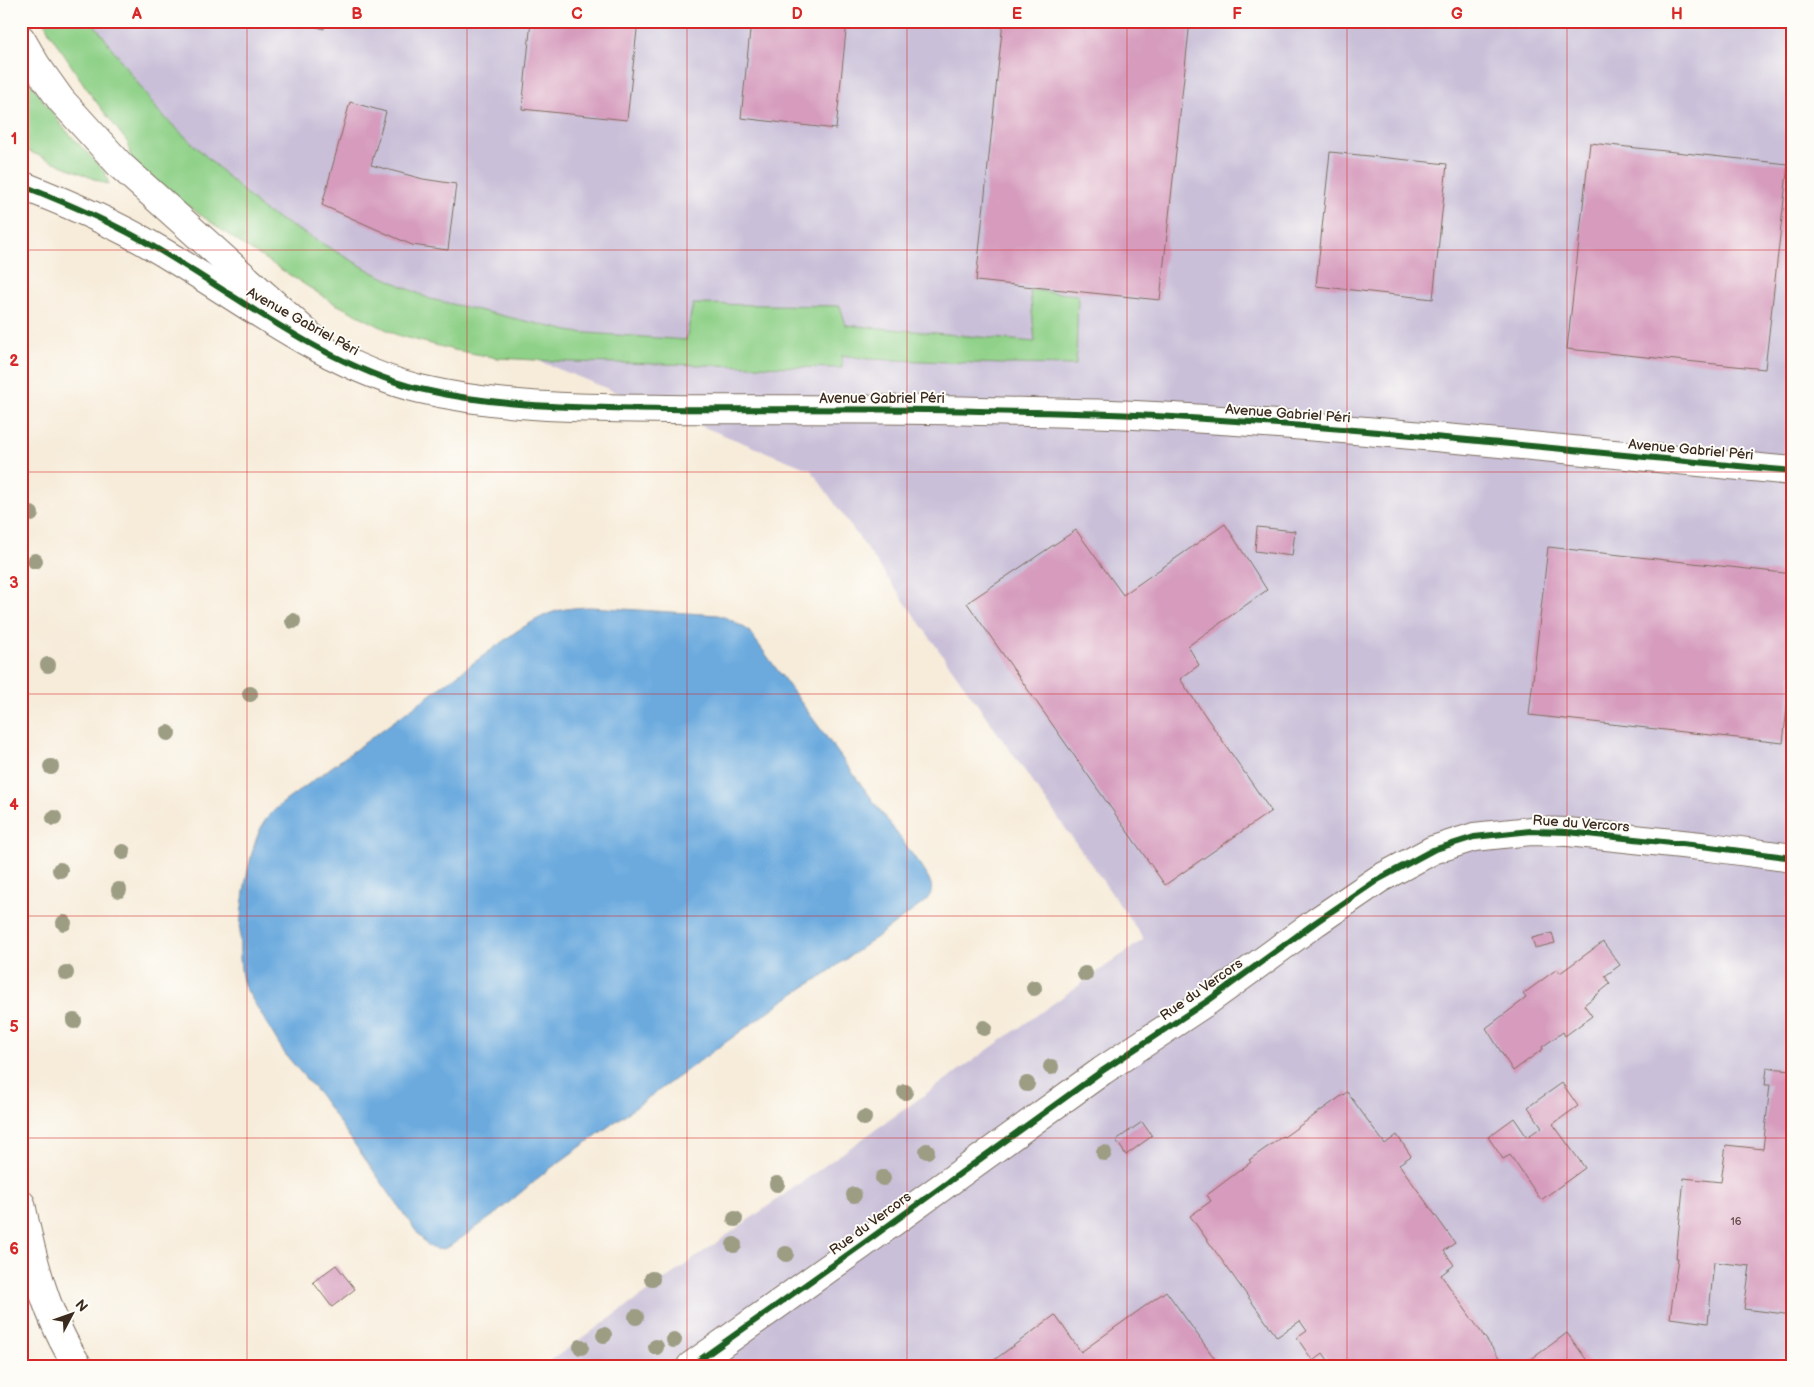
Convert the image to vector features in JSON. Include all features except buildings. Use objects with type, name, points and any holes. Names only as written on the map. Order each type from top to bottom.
[{"type":"main road","points":[[21,39],[36,65],[61,100],[120,166],[330,354]]},
{"type":"main road","name":"Avenue Gabriel Péri","points":[[21,185],[113,224],[330,354],[372,372],[415,387],[476,400],[599,408],[932,410],[1135,416],[1359,431],[1793,471]]},
{"type":"main road","name":"Rue du Vercors","points":[[691,1366],[1102,1071],[1209,1000],[1316,922],[1379,879],[1433,850],[1474,838],[1531,831],[1568,832],[1793,858]]},
{"type":"main road","points":[[21,1204],[47,1302],[71,1355],[78,1366]]},
{"type":"shaded area","points":[[92,21],[1793,21],[1793,1366],[543,1366],[1144,939],[811,470],[471,334],[263,210],[159,112]]},
{"type":"green space","points":[[44,21],[92,21],[159,112],[263,210],[372,272],[430,299],[573,332],[686,340],[693,304],[840,306],[846,325],[1035,342],[1030,290],[1078,295],[1076,365],[868,359],[842,355],[842,368],[572,362],[498,358],[454,350],[397,335],[332,302],[240,243],[160,186],[131,160],[128,143],[91,95],[49,32]]},
{"type":"green space","points":[[21,70],[62,126],[105,172],[109,185],[21,148]]},
{"type":"water","points":[[591,607],[718,615],[748,630],[923,869],[932,887],[930,895],[922,904],[828,972],[783,1001],[544,1173],[494,1215],[450,1246],[434,1249],[420,1236],[319,1094],[285,1054],[245,987],[241,972],[240,929],[242,904],[251,858],[263,824],[284,802],[517,631],[536,620],[560,610]]},
{"type":"cycle path","points":[[21,185],[122,229],[186,266],[283,328],[350,364],[420,389],[450,395],[481,400],[574,407],[940,410],[1135,415],[1382,432],[1793,471]]},
{"type":"cycle path","points":[[691,1366],[1102,1071],[1209,1000],[1316,922],[1379,879],[1433,850],[1474,837],[1531,831],[1568,832],[1793,858]]}]
